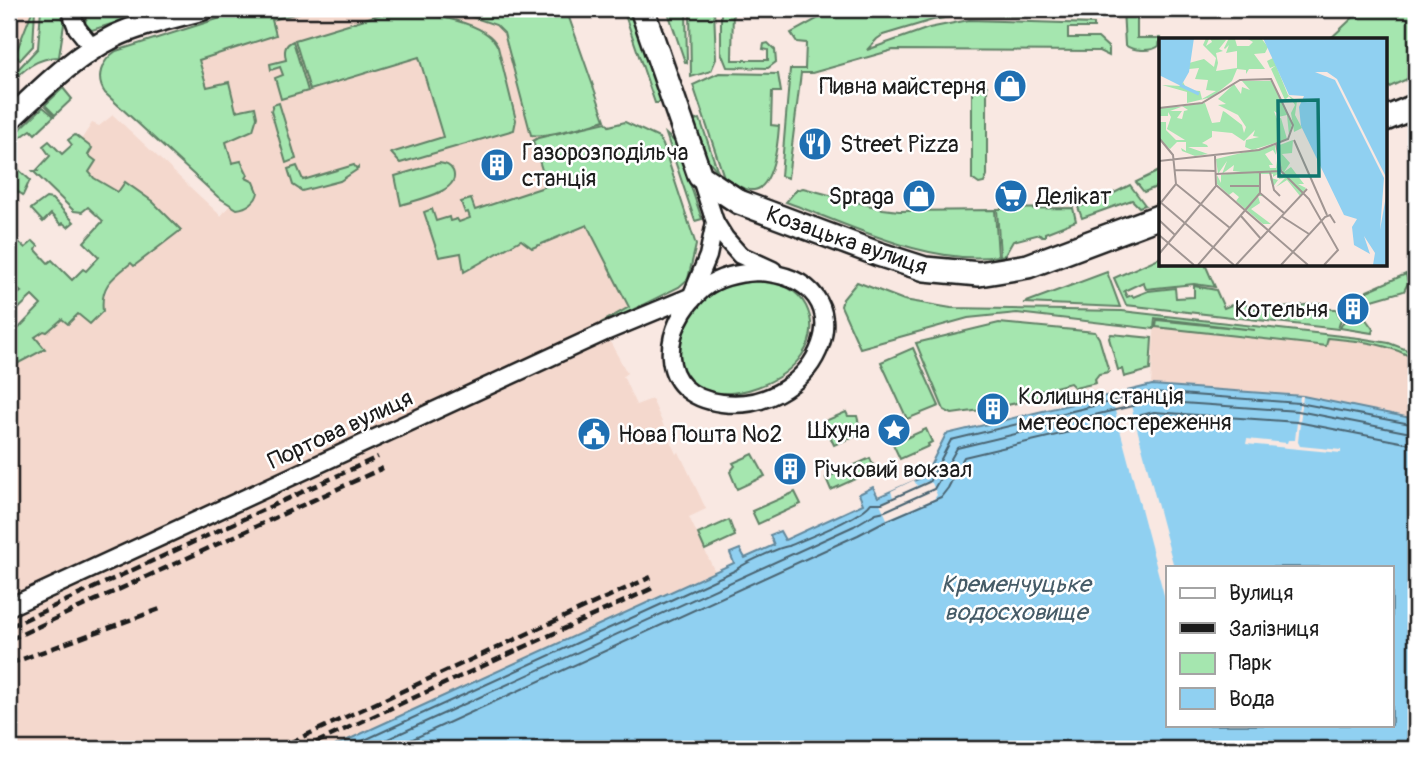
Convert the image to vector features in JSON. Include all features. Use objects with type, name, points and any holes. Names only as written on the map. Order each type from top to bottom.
[{"type":"main road","points":[[642,9],[700,176]]},
{"type":"main road","points":[[1386,119],[1416,106]]},
{"type":"main road","name":"Козацька вулиця","points":[[700,176],[739,202],[878,254],[925,269],[952,273],[989,273],[1028,266],[1159,217]]},
{"type":"street","points":[[70,9],[77,28],[93,48]]},
{"type":"street","points":[[9,120],[72,63],[93,48],[117,35],[203,9]]},
{"type":"street","points":[[700,176],[715,222],[725,238],[740,255],[810,289],[821,310],[825,331],[819,350],[797,381],[765,397],[743,403],[723,404],[692,394],[681,386],[672,369],[670,349],[674,328],[689,302],[708,256],[715,222]]},
{"type":"street","points":[[689,302],[704,288],[736,273],[777,273]]},
{"type":"street","name":"Портова вулиця","points":[[9,607],[616,327],[689,302]]},
{"type":"shaded area","points":[[9,9],[36,9],[34,46],[9,70]]},
{"type":"shaded area","points":[[270,9],[552,9],[597,136],[587,224],[630,308],[600,323],[627,373],[623,376],[636,405],[652,399],[676,454],[679,452],[706,509],[689,517],[715,572],[328,749],[9,749],[9,368],[45,348],[35,337],[45,330],[47,332],[63,319],[68,324],[78,314],[90,324],[102,306],[111,282],[109,279],[132,263],[134,266],[181,230],[152,201],[125,182],[118,192],[94,178],[89,172],[88,155],[92,148],[81,140],[92,123],[99,126],[113,115],[221,216],[230,205],[122,101]]},
{"type":"shaded area","points":[[1155,319],[1376,344],[1401,351],[1416,361],[1416,419],[1303,396],[1151,385]]},
{"type":"green space","points":[[33,9],[33,46],[20,60],[15,55]]},
{"type":"green space","points":[[41,9],[64,9],[59,57],[31,65],[9,85],[9,79],[38,48]]},
{"type":"green space","points":[[87,9],[160,9],[92,30],[85,26]]},
{"type":"green space","points":[[249,9],[312,9],[272,20],[276,35],[199,60],[207,87],[229,82],[236,111],[255,107],[257,117],[253,130],[226,142],[232,163],[241,161],[248,175],[246,178],[254,182],[258,192],[251,204],[237,209],[218,197],[105,93],[100,76],[103,65],[116,51]]},
{"type":"green space","points":[[449,9],[566,9],[605,120],[556,133],[531,135],[504,33],[496,25]]},
{"type":"green space","points":[[623,9],[629,9],[661,100],[658,103],[655,103]]},
{"type":"green space","points":[[667,9],[686,9],[687,63],[685,62]]},
{"type":"green space","points":[[690,9],[714,9],[716,59],[711,71],[691,77]]},
{"type":"green space","points":[[721,9],[733,9],[732,60],[768,60],[768,50],[763,49],[764,44],[768,43],[775,50],[776,62],[768,68],[727,67],[721,52]]},
{"type":"green space","points":[[835,9],[1079,9],[1079,17],[961,15],[933,20],[883,35],[867,50],[929,28],[969,20],[1094,24],[1094,28],[1068,28],[1068,38],[1098,38],[1109,48],[1109,56],[1099,51],[893,50],[812,73],[801,73],[788,178],[781,176],[790,69],[805,69],[806,43],[797,42],[791,33]]},
{"type":"green space","points":[[1123,9],[1137,9],[1137,38],[1159,38],[1159,46],[1142,50],[1125,45]]},
{"type":"green space","points":[[1362,9],[1416,9],[1416,75],[1386,89],[1386,38],[1331,38]]},
{"type":"green space","points":[[403,12],[456,20],[492,38],[498,47],[516,120],[514,130],[400,163],[391,153],[443,137],[419,57],[310,90],[295,40],[378,15]]},
{"type":"green space","points":[[293,41],[308,91],[281,99],[275,78],[283,75],[280,67],[271,70],[270,64],[286,60],[285,49]]},
{"type":"green space","points":[[719,73],[778,74],[781,92],[772,92],[771,125],[779,126],[776,153],[766,181],[754,190],[742,188],[724,177],[693,85]]},
{"type":"green space","points":[[978,81],[987,86],[987,175],[984,183],[979,184],[972,179],[972,93],[974,83]]},
{"type":"green space","points":[[63,88],[72,99],[55,115],[45,105]]},
{"type":"green space","points":[[279,103],[296,159],[286,163],[271,111],[273,105]]},
{"type":"green space","points":[[43,107],[54,116],[35,134],[31,130],[11,144],[9,151],[9,140]]},
{"type":"green space","points":[[700,119],[718,172],[706,157],[693,120]]},
{"type":"green space","points":[[606,122],[609,126],[625,122],[659,138],[663,145],[696,245],[688,279],[679,287],[602,325],[601,323],[629,307],[587,225],[532,248],[521,240],[464,272],[461,253],[439,257],[424,212],[432,209],[436,221],[449,217],[450,221],[457,219],[459,222],[470,218],[461,202],[471,199],[475,210],[547,186],[533,141]]},
{"type":"green space","points":[[666,134],[676,143],[702,219],[695,221]]},
{"type":"green space","points":[[75,135],[92,148],[88,155],[96,161],[89,172],[94,178],[118,192],[125,182],[152,201],[181,230],[134,266],[131,263],[113,278],[103,295],[103,311],[90,324],[78,314],[68,324],[62,319],[47,332],[35,337],[45,349],[9,368],[9,320],[18,329],[41,305],[32,296],[14,313],[9,307],[9,300],[21,292],[15,287],[9,298],[9,233],[25,248],[33,241],[38,246],[36,250],[48,263],[52,260],[72,280],[83,269],[86,271],[99,257],[84,242],[103,221],[88,207],[82,212],[74,211],[33,171],[39,171],[37,170],[50,156],[43,146],[49,141],[62,154],[72,145],[68,140]]},
{"type":"green space","points":[[9,161],[30,180],[23,195],[9,186]]},
{"type":"green space","points":[[439,163],[451,167],[454,178],[451,184],[436,194],[401,205],[395,176]]},
{"type":"green space","points":[[354,165],[358,169],[340,181],[302,191],[293,185],[288,169],[297,166],[303,180]]},
{"type":"green space","points":[[1159,171],[1159,186],[1144,192],[1136,182]]},
{"type":"green space","points":[[1130,185],[1145,205],[1139,207],[1132,200],[1082,218],[1078,207]]},
{"type":"green space","points":[[803,188],[899,211],[995,210],[998,256],[945,255],[918,249],[863,232],[786,202],[796,190]]},
{"type":"green space","points":[[46,198],[52,199],[74,222],[68,227],[63,223],[61,225],[51,214],[43,222],[31,209]]},
{"type":"green space","points":[[1073,208],[1076,221],[1045,233],[1045,236],[1040,234],[1013,241],[1005,255],[1000,256],[997,209]]},
{"type":"green space","points":[[1159,258],[1159,266],[1206,266],[1215,287],[1194,284],[1146,289],[1143,282],[1124,291],[1127,297],[1133,297],[1148,291],[1175,288],[1176,298],[1194,297],[1194,286],[1216,290],[1224,308],[1239,302],[1261,311],[1320,303],[1326,309],[1336,309],[1341,319],[1338,329],[1126,305],[1114,278]]},
{"type":"green space","points":[[1107,272],[1120,307],[1024,303]]},
{"type":"green space","points":[[1406,274],[1408,283],[1404,291],[1369,301],[1367,291]]},
{"type":"green space","points":[[757,280],[785,286],[802,299],[811,332],[802,355],[783,374],[758,387],[731,393],[706,390],[686,378],[676,355],[685,322],[691,311],[709,295],[732,284]]},
{"type":"green space","points":[[857,282],[904,300],[951,308],[1122,311],[1359,338],[1389,343],[1415,353],[1416,360],[1384,346],[1351,340],[1328,338],[1326,346],[1156,327],[1157,320],[1255,330],[1155,318],[1154,329],[1017,313],[968,318],[860,348],[841,306],[843,299]]},
{"type":"green space","points":[[1362,314],[1373,329],[1372,333],[1340,328],[1343,322]]},
{"type":"green space","points":[[999,323],[1095,332],[1109,372],[1099,374],[1095,379],[1096,383],[1075,388],[1070,383],[1040,391],[1039,398],[998,407],[995,402],[989,403],[988,409],[952,414],[944,410],[916,343]]},
{"type":"green space","points":[[1111,334],[1152,338],[1150,370],[1124,377],[1122,369],[1118,370],[1109,338]]},
{"type":"green space","points":[[913,348],[939,406],[907,419],[881,362]]},
{"type":"green space","points":[[846,412],[848,416],[857,416],[864,432],[834,445],[823,422]]},
{"type":"green space","points":[[926,429],[932,442],[929,446],[900,459],[893,444]]},
{"type":"green space","points":[[753,454],[765,476],[737,489],[730,472],[735,466],[733,463]]},
{"type":"green space","points":[[870,458],[875,470],[831,490],[826,478]]},
{"type":"green space","points":[[795,492],[801,504],[758,524],[752,511]]},
{"type":"green space","points":[[729,520],[735,536],[705,550],[698,534]]},
{"type":"water","name":"Кременчуцьке водосховище","points":[[1152,385],[1303,396],[1416,419],[1416,749],[328,749],[734,563],[730,553],[740,549],[745,558],[774,545],[770,535],[780,531],[785,540],[863,504],[859,494],[873,487],[878,497],[925,476],[946,434]]},
{"type":"pier","points":[[1126,387],[1174,566],[1166,566],[1166,602],[1110,392]]},
{"type":"pier","points":[[1300,396],[1303,396],[1298,442],[1300,446],[1341,450],[1341,453],[1246,444],[1247,439],[1287,443],[1288,440],[1295,440]]},
{"type":"pier","points":[[914,480],[917,486],[926,482],[932,483],[937,495],[934,499],[887,519],[880,503],[893,497],[891,491]]},
{"type":"railway","points":[[9,627],[378,457]]},
{"type":"railway","points":[[9,640],[383,468]]},
{"type":"railway","points":[[276,749],[651,577]]},
{"type":"railway","points":[[302,749],[655,587]]},
{"type":"railway","points":[[9,664],[160,609]]},
{"type":"place","name":"Пивна майстерня","points":[[1010,86]]},
{"type":"place","name":"Street Pizza","points":[[815,144]]},
{"type":"place","name":"Газорозподільча станція","points":[[497,165]]},
{"type":"place","name":"Spraga","points":[[919,196]]},
{"type":"place","name":"Делікат","points":[[1011,196]]},
{"type":"place","name":"Котельня","points":[[1353,309]]},
{"type":"place","name":"Колишня станція метеоспостереження","points":[[993,409]]},
{"type":"place","name":"Шхуна","points":[[894,430]]},
{"type":"place","name":"Нова Пошта №2","points":[[594,434]]},
{"type":"place","name":"Річковий вокзал","points":[[790,469]]}]
